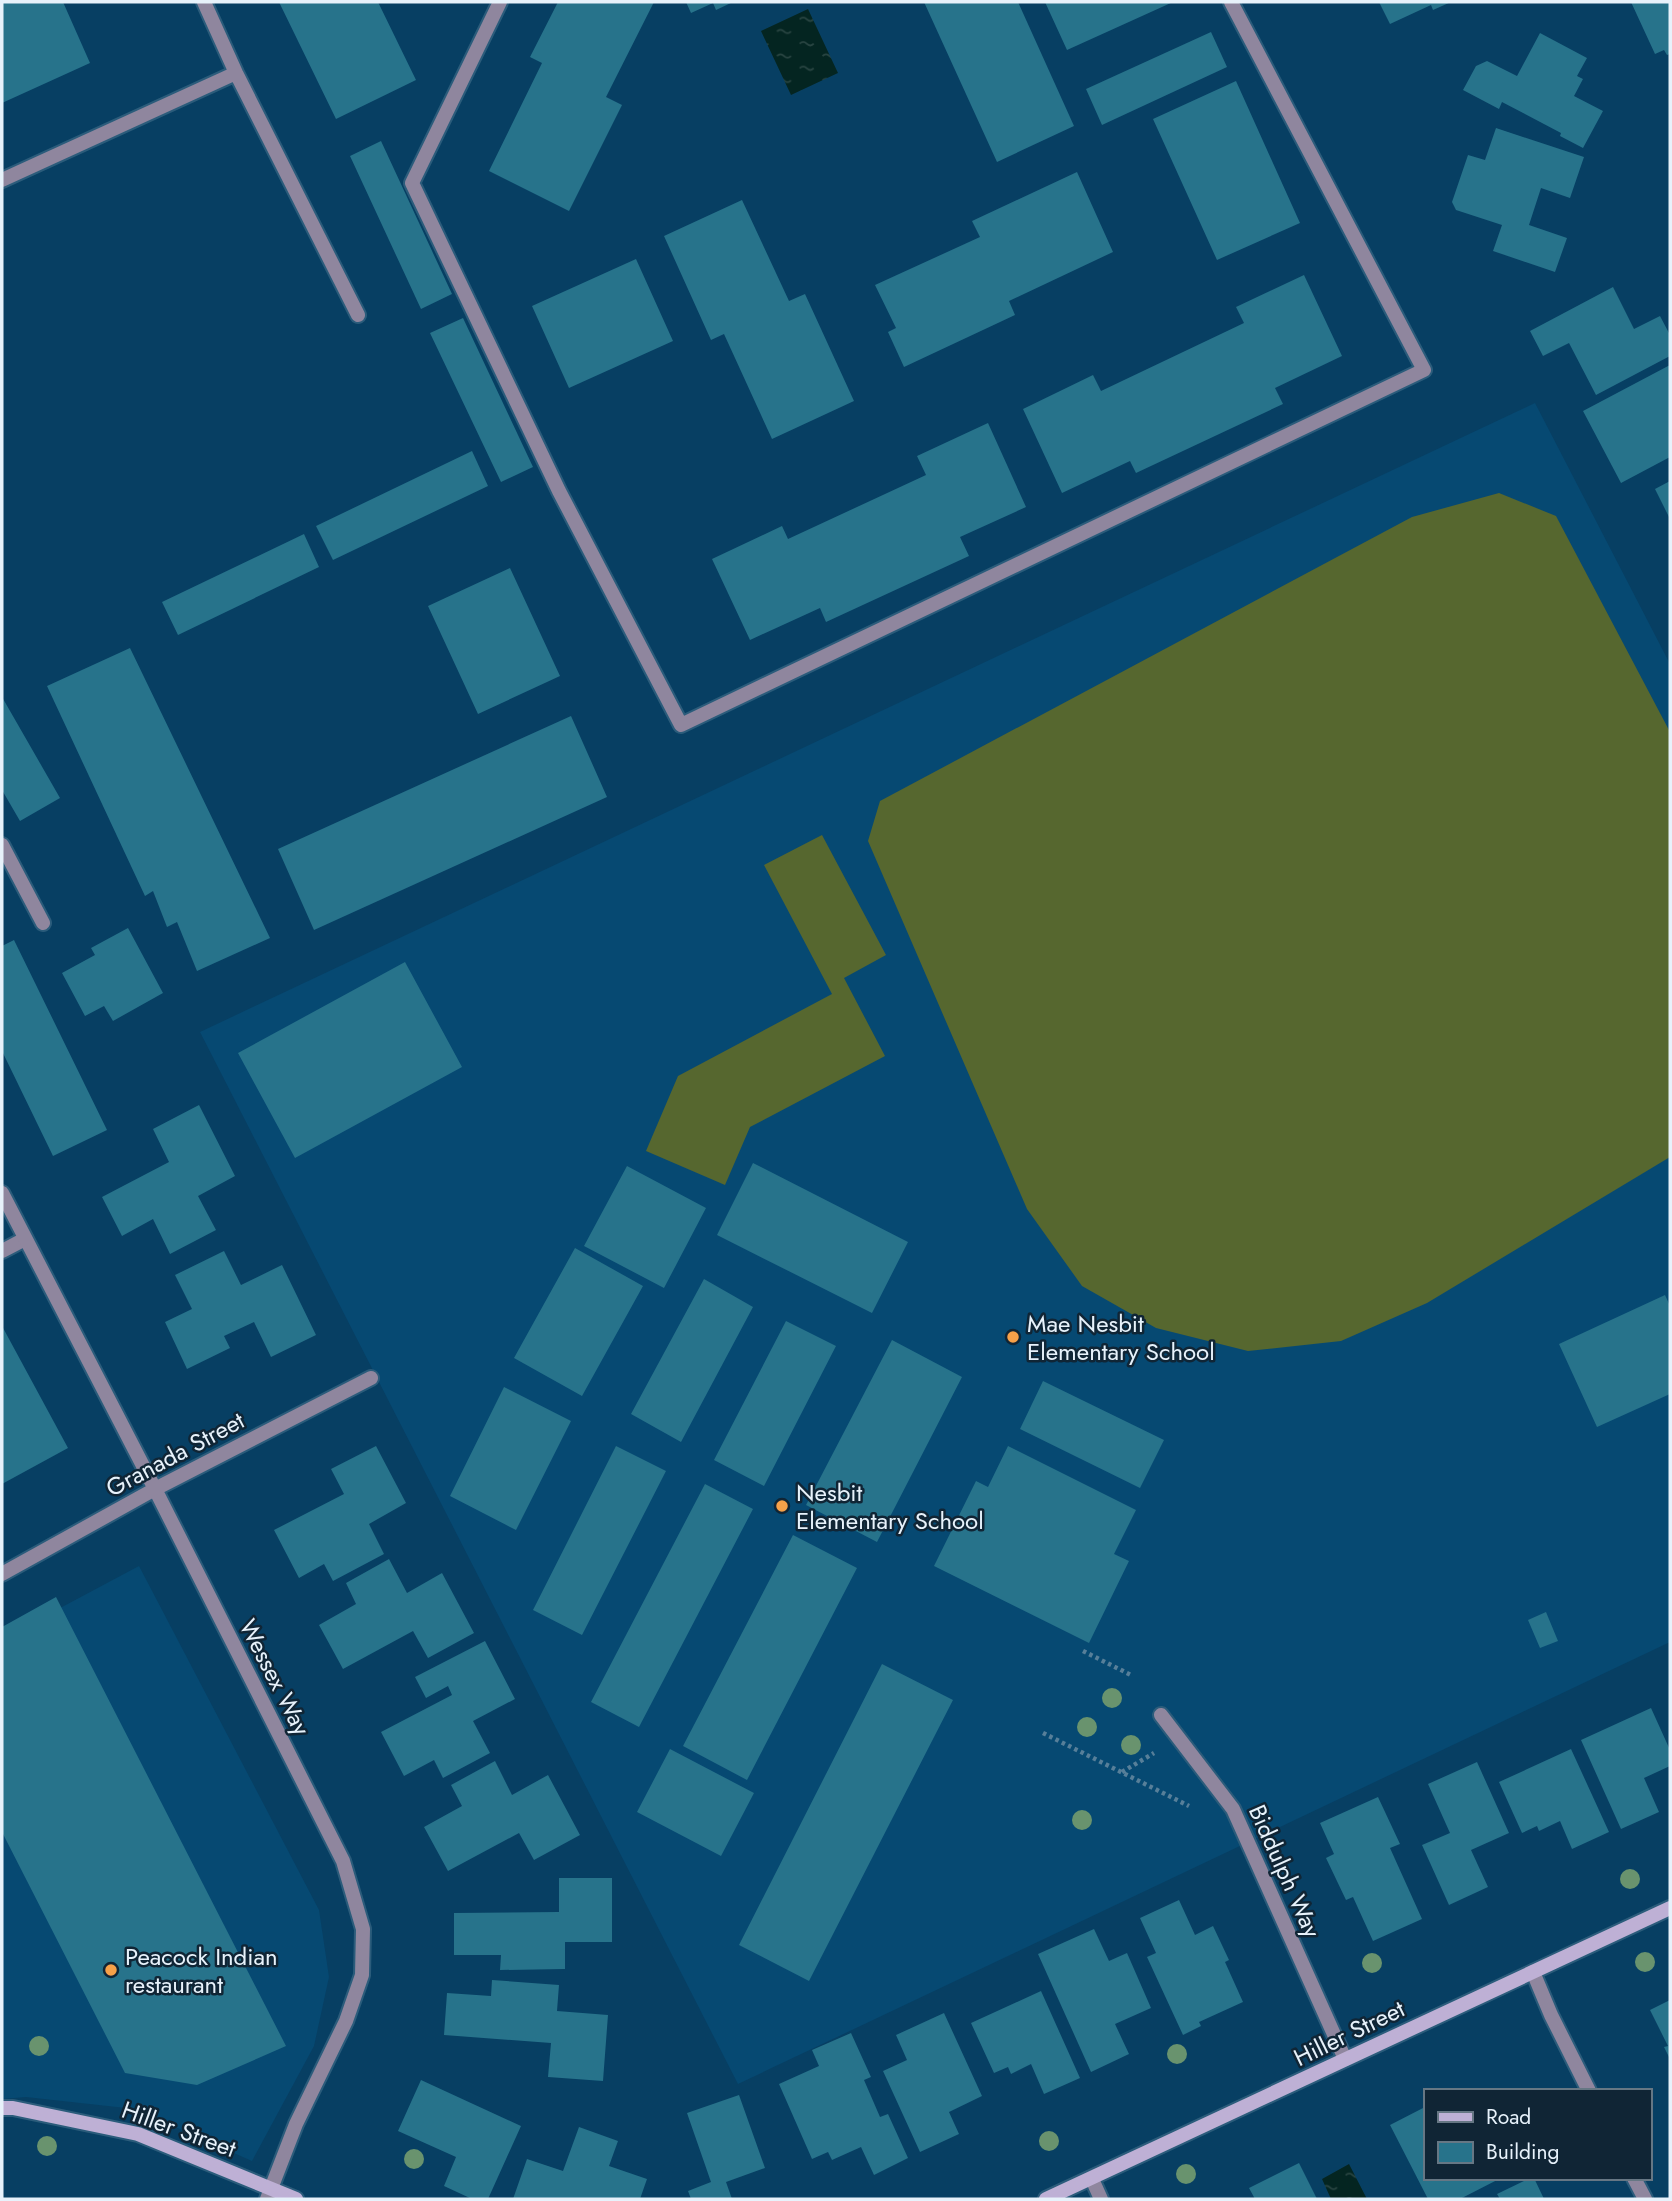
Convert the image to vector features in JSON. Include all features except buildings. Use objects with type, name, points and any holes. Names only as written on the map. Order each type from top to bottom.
[{"type":"street","points":[[204,2],[236,73],[358,315]]},
{"type":"street","points":[[500,2],[412,183],[559,491],[681,725],[1424,370],[1231,2]]},
{"type":"street","points":[[2,180],[236,73]]},
{"type":"street","points":[[2,845],[43,923]]},
{"type":"street","name":"Wessex Way","points":[[2,1193],[343,1861],[363,1929],[362,1975],[346,2021],[296,2124],[269,2194]]},
{"type":"street","points":[[2,1251],[25,1239]]},
{"type":"street","name":"Granada Street","points":[[2,1574],[155,1489],[371,1378]]},
{"type":"street","name":"Biddulph Way","points":[[1161,1715],[1233,1809],[1345,2059]]},
{"type":"street","name":"Hiller Street","points":[[1046,2199],[1670,1908]]},
{"type":"street","points":[[1533,1972],[1588,2089]]},
{"type":"street","name":"Hiller Street","points":[[2,2108],[138,2134],[269,2194],[296,2199]]},
{"type":"street","points":[[1092,2179],[1101,2199]]},
{"type":"street","points":[[1635,2180],[1645,2199]]},
{"type":"path","points":[[1083,1651],[1133,1676]]},
{"type":"path","points":[[1043,1732],[1189,1806]]},
{"type":"path","points":[[1121,1772],[1163,1746]]},
{"type":"shaded area","name":"Mae Nesbit Elementary School","points":[[1535,403],[1670,664],[1670,1642],[738,2084],[200,1032]]},
{"type":"shaded area","points":[[139,1566],[319,1910],[329,1977],[314,2046],[252,2161],[135,2109],[26,2097],[2,2099],[2,1639]]},
{"type":"green space","points":[[1499,493],[1556,516],[1670,732],[1670,1157],[1427,1303],[1341,1341],[1248,1351],[1156,1328],[1082,1286],[1027,1209],[868,841],[880,801],[1412,517]]},
{"type":"green space","points":[[822,835],[886,955],[844,978],[885,1056],[750,1127],[725,1185],[646,1151],[678,1076],[832,994],[764,865]]},
{"type":"water","points":[[808,9],[838,73],[791,95],[761,31]]},
{"type":"water","points":[[1349,2164],[1367,2199],[1331,2199],[1322,2179]]},
{"type":"place","name":"Mae Nesbit Elementary School","points":[[1013,1337]]},
{"type":"place","name":"Nesbit Elementary School","points":[[782,1506]]},
{"type":"place","name":"Peacock Indian restaurant","points":[[111,1970]]}]
